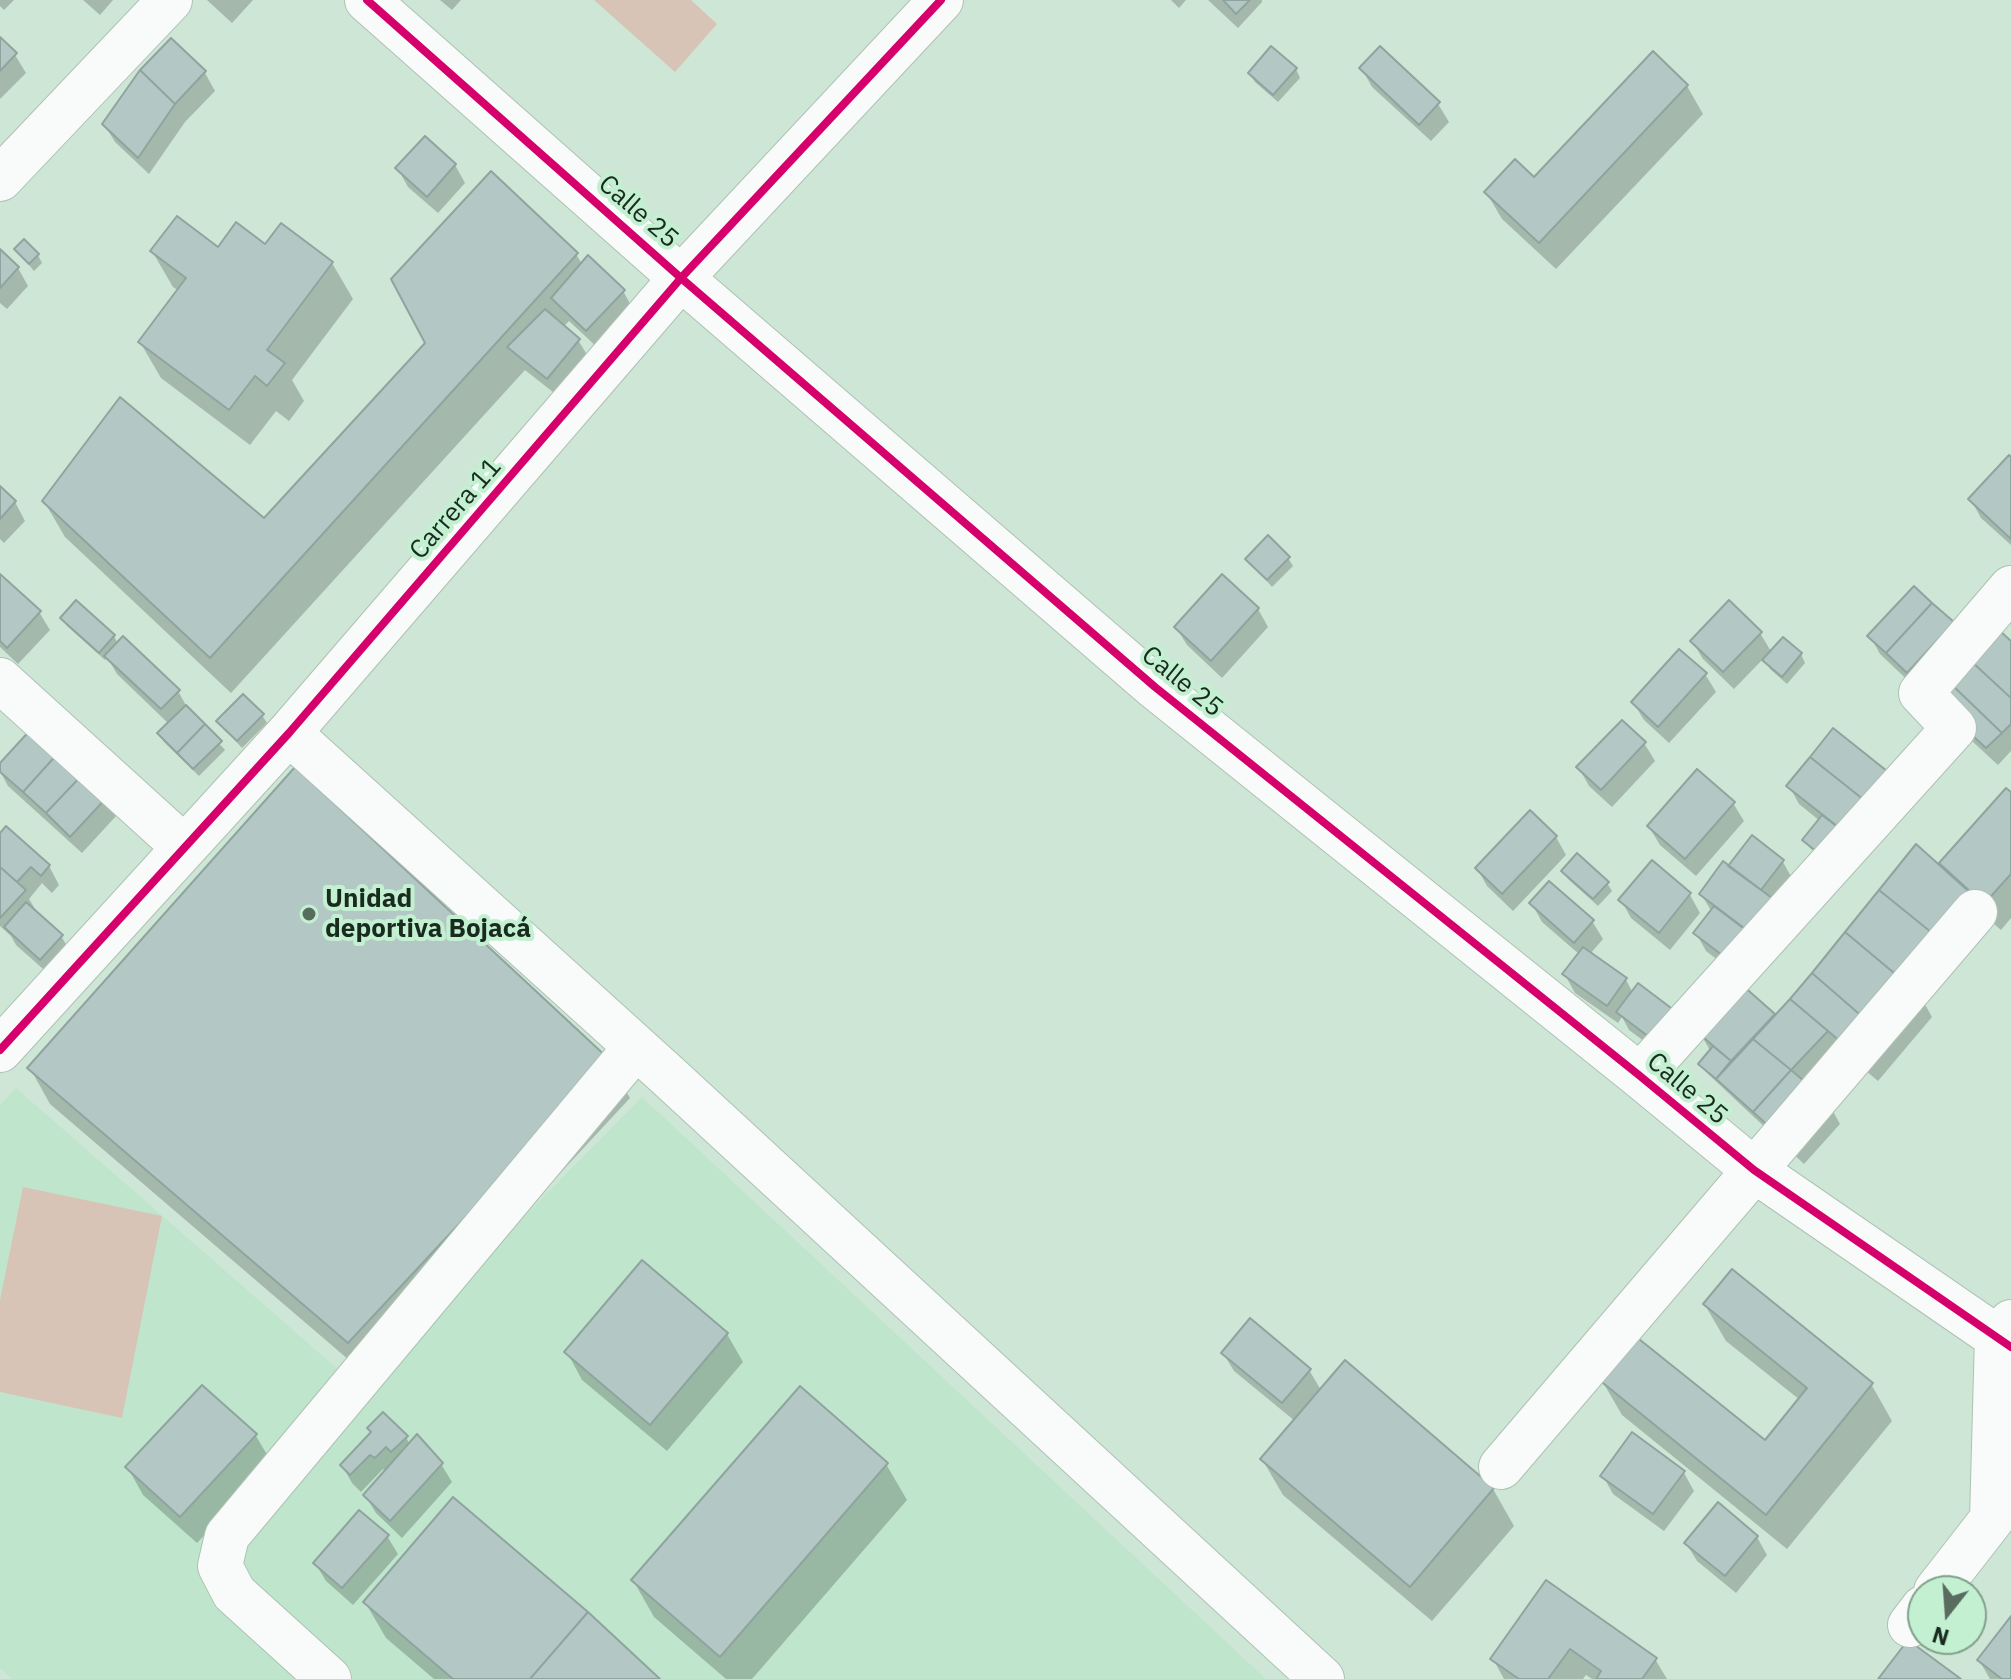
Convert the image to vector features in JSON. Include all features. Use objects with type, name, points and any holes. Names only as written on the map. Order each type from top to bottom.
[{"type":"street","points":[[0,179],[170,0]]},
{"type":"street","name":"Calle 25","points":[[367,0],[681,278],[1155,687],[1754,1170],[2006,1335]]},
{"type":"street","name":"Carrera 11","points":[[2,1048],[289,733],[681,278],[941,0]]},
{"type":"street","points":[[1640,1076],[1954,728],[1921,693],[2011,588]]},
{"type":"street","points":[[0,680],[184,847]]},
{"type":"street","points":[[289,733],[636,1047],[1322,1679]]},
{"type":"street","points":[[1501,1467],[1975,912]]},
{"type":"street","points":[[329,1679],[234,1593],[220,1566],[227,1536],[636,1047]]},
{"type":"street","points":[[1948,1575],[1992,1519],[2006,1335]]},
{"type":"shaded area","points":[[594,0],[691,0],[717,24],[675,72]]},
{"type":"shaded area","points":[[16,1088],[357,1386],[642,1097],[1266,1679],[12,1679],[0,1668],[0,1105]]},
{"type":"shaded area","points":[[23,1187],[162,1216],[122,1418],[0,1392],[0,1300]]},
{"type":"building","points":[[1223,0],[1250,0],[1236,14]]},
{"type":"building","points":[[0,37],[17,53],[0,71]]},
{"type":"building","points":[[171,38],[206,71],[175,104],[140,70]]},
{"type":"building","points":[[1271,46],[1297,68],[1273,95],[1248,73]]},
{"type":"building","points":[[1380,46],[1440,102],[1419,125],[1359,68]]},
{"type":"building","points":[[1653,51],[1688,85],[1539,243],[1484,192],[1515,159],[1534,177]]},
{"type":"building","points":[[140,70],[175,104],[138,158],[102,124]]},
{"type":"building","points":[[425,136],[456,164],[427,197],[395,168]]},
{"type":"building","points":[[491,171],[578,253],[210,658],[42,501],[120,397],[264,518],[425,343],[391,279]]},
{"type":"building","points":[[177,216],[218,247],[236,222],[265,244],[281,223],[333,262],[267,350],[285,363],[267,386],[255,376],[229,410],[138,342],[186,278],[150,251]]},
{"type":"building","points":[[24,239],[39,254],[29,264],[14,249]]},
{"type":"building","points":[[0,249],[19,267],[0,288]]},
{"type":"building","points":[[588,255],[625,290],[586,331],[551,298]]},
{"type":"building","points":[[545,309],[580,339],[547,379],[507,347]]},
{"type":"building","points":[[2009,455],[2011,457],[2011,539],[1968,499]]},
{"type":"building","points":[[0,486],[16,501],[0,519]]},
{"type":"building","points":[[1268,535],[1290,557],[1267,580],[1245,559]]},
{"type":"building","points":[[0,574],[41,611],[7,648],[0,641]]},
{"type":"building","points":[[1222,574],[1259,608],[1211,661],[1174,627]]},
{"type":"building","points":[[1914,586],[1932,603],[1886,653],[1867,636]]},
{"type":"building","points":[[76,600],[115,635],[99,653],[60,618]]},
{"type":"building","points":[[1729,600],[1762,632],[1723,672],[1690,641]]},
{"type":"building","points":[[1932,603],[1954,622],[1907,673],[1886,653]]},
{"type":"building","points":[[1999,630],[2011,641],[2011,698],[1971,661]]},
{"type":"building","points":[[123,636],[180,690],[161,709],[104,656]]},
{"type":"building","points":[[1783,637],[1802,653],[1782,677],[1762,660]]},
{"type":"building","points":[[1679,649],[1707,673],[1658,727],[1631,702]]},
{"type":"building","points":[[1971,661],[2011,698],[2011,724],[2002,733],[1950,683]]},
{"type":"building","points":[[1950,683],[2002,733],[1986,748],[1934,700]]},
{"type":"building","points":[[243,694],[264,714],[237,741],[216,721]]},
{"type":"building","points":[[186,705],[205,724],[177,753],[157,733]]},
{"type":"building","points":[[1622,720],[1646,742],[1601,790],[1576,767]]},
{"type":"building","points":[[205,724],[222,741],[193,769],[177,753]]},
{"type":"building","points":[[33,727],[60,751],[23,792],[0,772],[0,763]]},
{"type":"building","points":[[1833,728],[1892,775],[1869,804],[1810,757]]},
{"type":"building","points":[[60,751],[84,773],[46,813],[23,792]]},
{"type":"building","points":[[1810,757],[1869,804],[1846,833],[1786,786]]},
{"type":"building","name":"Unidad deportiva Bojacá","points":[[295,767],[611,1061],[348,1343],[27,1068]]},
{"type":"building","points":[[1697,769],[1735,802],[1685,859],[1647,826]]},
{"type":"building","points":[[84,773],[109,795],[70,837],[46,813]]},
{"type":"building","points":[[2006,788],[2011,792],[2011,874],[1984,904],[1939,863]]},
{"type":"building","points":[[1530,810],[1557,836],[1502,894],[1475,868]]},
{"type":"building","points":[[1822,815],[1843,831],[1822,856],[1802,840]]},
{"type":"building","points":[[6,826],[50,865],[41,876],[31,867],[17,882],[0,867],[0,833]]},
{"type":"building","points":[[1752,835],[1784,860],[1761,890],[1728,866]]},
{"type":"building","points":[[1916,844],[1976,898],[1942,941],[1879,890]]},
{"type":"building","points":[[1577,853],[1609,882],[1593,899],[1561,871]]},
{"type":"building","points":[[1652,860],[1691,893],[1659,933],[1618,900]]},
{"type":"building","points":[[1723,861],[1781,905],[1756,937],[1699,894]]},
{"type":"building","points":[[0,867],[26,890],[0,918]]},
{"type":"building","points":[[1549,881],[1594,920],[1574,943],[1529,903]]},
{"type":"building","points":[[1879,890],[1942,941],[1906,983],[1845,932]]},
{"type":"building","points":[[26,902],[63,935],[40,960],[4,927]]},
{"type":"building","points":[[1714,906],[1751,934],[1730,961],[1693,933]]},
{"type":"building","points":[[1845,932],[1924,998],[1888,1039],[1812,973]]},
{"type":"building","points":[[1583,947],[1627,978],[1607,1006],[1562,974]]},
{"type":"building","points":[[1812,973],[1888,1039],[1867,1064],[1790,999]]},
{"type":"building","points":[[1638,983],[1679,1014],[1657,1043],[1616,1012]]},
{"type":"building","points":[[1741,984],[1775,1014],[1731,1061],[1697,1032]]},
{"type":"building","points":[[1790,999],[1828,1031],[1791,1070],[1753,1039]]},
{"type":"building","points":[[1753,1039],[1791,1070],[1753,1112],[1716,1079]]},
{"type":"building","points":[[1713,1046],[1731,1061],[1716,1079],[1698,1064]]},
{"type":"building","points":[[1791,1070],[1831,1104],[1792,1147],[1753,1112]]},
{"type":"building","points":[[642,1260],[728,1333],[650,1425],[564,1352]]},
{"type":"building","points":[[1732,1269],[1873,1383],[1766,1515],[1598,1379],[1634,1335],[1765,1440],[1807,1388],[1703,1304]]},
{"type":"building","points":[[1250,1318],[1311,1369],[1282,1403],[1221,1353]]},
{"type":"building","points":[[1345,1360],[1494,1488],[1410,1587],[1260,1459]]},
{"type":"building","points":[[202,1385],[257,1434],[180,1517],[125,1467]]},
{"type":"building","points":[[800,1386],[888,1463],[720,1657],[631,1580]]},
{"type":"building","points":[[383,1412],[408,1436],[391,1452],[386,1447],[375,1458],[370,1455],[350,1475],[340,1465],[371,1432],[367,1428]]},
{"type":"building","points":[[1632,1432],[1685,1471],[1653,1514],[1600,1476]]},
{"type":"building","points":[[417,1434],[443,1463],[390,1521],[363,1495]]},
{"type":"building","points":[[453,1497],[588,1612],[530,1679],[453,1679],[363,1602]]},
{"type":"building","points":[[1718,1502],[1758,1536],[1725,1576],[1684,1543]]},
{"type":"building","points":[[359,1510],[389,1535],[342,1588],[313,1563]]},
{"type":"building","points":[[1546,1580],[1657,1658],[1642,1679],[1596,1679],[1601,1671],[1570,1649],[1548,1679],[1519,1679],[1490,1659]]},
{"type":"building","points":[[588,1612],[660,1679],[530,1679]]},
{"type":"building","points":[[2011,1616],[2011,1679],[2002,1679],[1977,1660],[1981,1655],[1987,1655],[1987,1647]]},
{"type":"building","points":[[1907,1641],[1907,1655],[1928,1655],[1961,1679],[1878,1679]]},
{"type":"cycle path","points":[[367,0],[681,278],[1155,687],[1754,1170],[2011,1347]]},
{"type":"cycle path","points":[[0,1050],[289,733],[681,278],[941,0]]},
{"type":"place","name":"Unidad deportiva Bojacá","points":[[309,914]]}]
